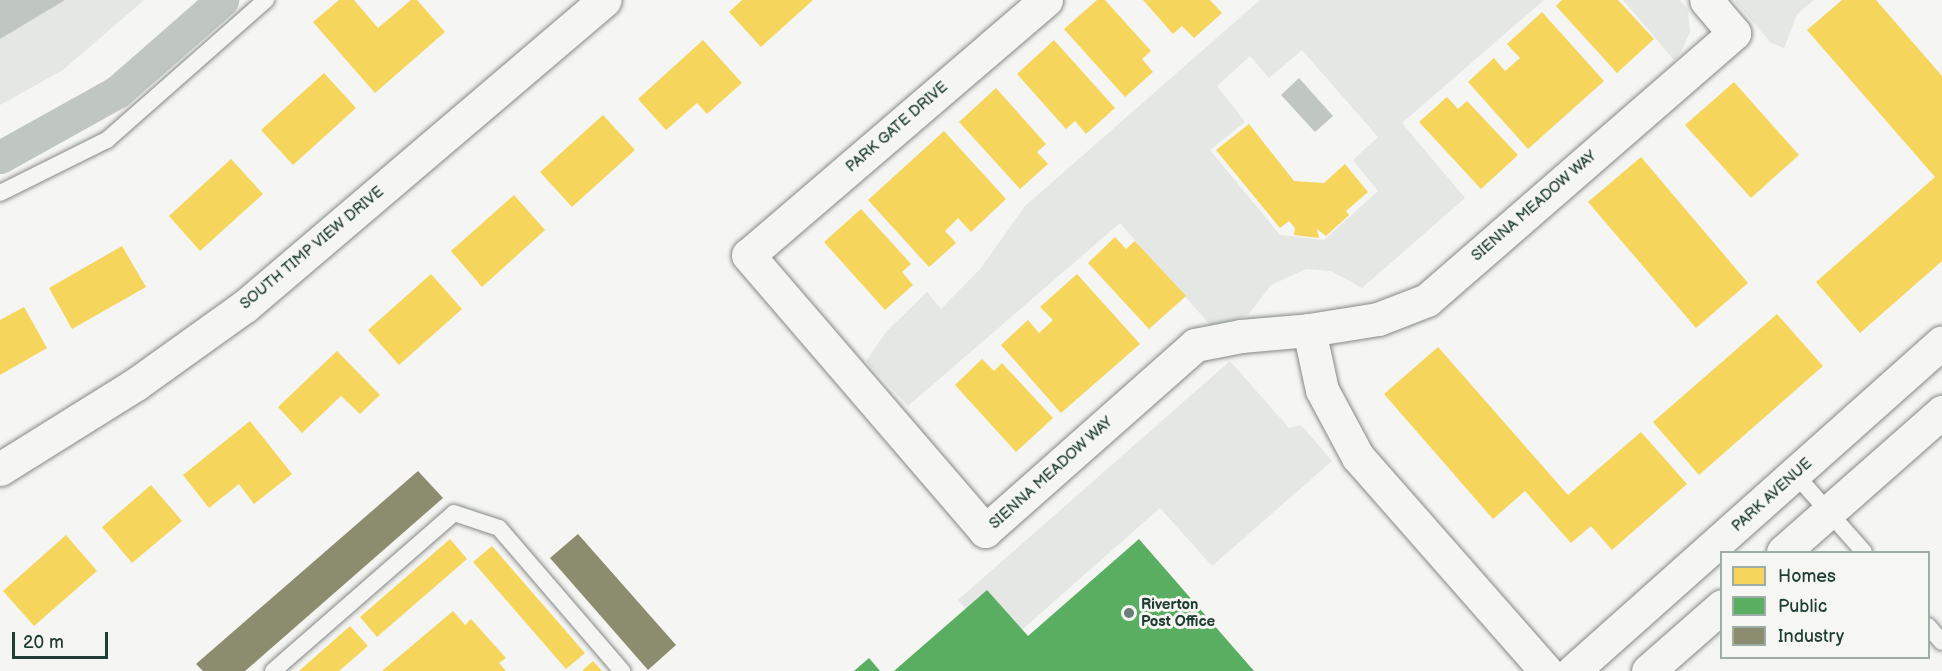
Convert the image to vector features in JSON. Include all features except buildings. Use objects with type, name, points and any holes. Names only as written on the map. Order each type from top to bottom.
[{"type":"street","name":"SOUTH TIMP VIEW DRIVE","points":[[0,469],[136,384],[245,306],[604,0]]},
{"type":"street","name":"PARK GATE DRIVE","points":[[748,255],[1046,0]]},
{"type":"street","name":"SIENNA MEADOW WAY","points":[[748,255],[985,531],[1195,345],[1241,336],[1309,330],[1378,319],[1427,300],[1734,33],[1706,0]]},
{"type":"street","points":[[1309,330],[1322,390],[1358,457],[1546,671]]},
{"type":"street","name":"PARK AVENUE","points":[[1574,671],[1942,342]]},
{"type":"street","points":[[1784,551],[1942,412]]},
{"type":"street","points":[[1648,671],[1720,608]]},
{"type":"lane","points":[[0,194],[107,140],[266,0]]},
{"type":"lane","points":[[1795,474],[1863,551]]},
{"type":"lane","points":[[273,671],[454,513],[500,528],[622,671]]},
{"type":"lane","points":[[1930,627],[1942,642]]},
{"type":"shaded area","points":[[0,0],[144,0],[63,70],[0,105]]},
{"type":"shaded area","points":[[0,0],[65,0],[0,39]]},
{"type":"shaded area","points":[[1260,0],[1544,0],[1402,123],[1465,198],[1362,288],[1331,271],[1306,269],[1271,285],[1248,315],[1212,327],[1120,223],[908,406],[866,361],[887,331],[927,292],[941,309],[981,268],[1025,206]],"holes":[[[1302,50],[1378,137],[1353,160],[1378,191],[1324,240],[1280,235],[1210,150],[1245,122],[1217,86],[1250,56],[1269,78]]]},
{"type":"shaded area","points":[[1623,0],[1680,0],[1688,10],[1690,32],[1681,52],[1674,60]]},
{"type":"shaded area","points":[[1734,0],[1814,0],[1797,14],[1784,48],[1771,43]]},
{"type":"shaded area","points":[[1299,78],[1333,116],[1315,132],[1281,95]]},
{"type":"shaded area","points":[[1230,361],[1289,428],[1301,425],[1332,461],[1212,566],[1160,508],[1000,649],[958,600]]},
{"type":"waterway","points":[[206,0],[213,8]]},
{"type":"waterway","points":[[0,157],[117,92],[222,0]]},
{"type":"place","name":"Riverton Post Office","points":[[1129,613]]}]
